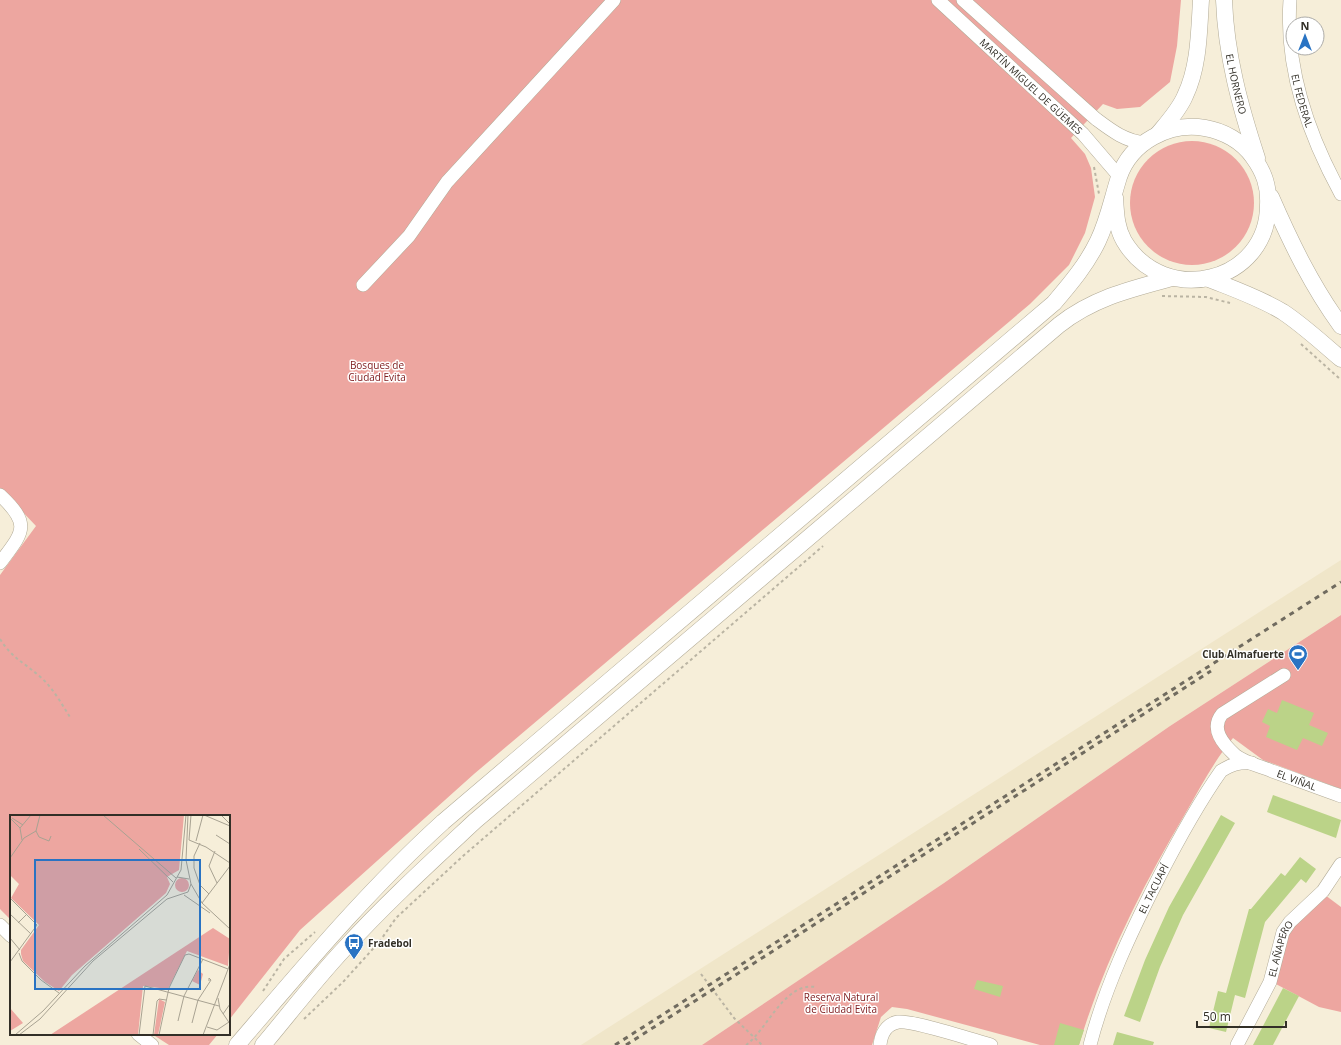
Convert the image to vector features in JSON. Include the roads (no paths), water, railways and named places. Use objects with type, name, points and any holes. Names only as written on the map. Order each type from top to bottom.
[{"type":"main road","points":[[237,1045],[347,917],[406,856],[437,827],[1054,303],[1088,259],[1107,221],[1120,176],[1130,158],[1145,143],[1158,134],[1177,111],[1185,97],[1192,80],[1197,49],[1201,0]]},
{"type":"main road","name":"EL HORNERO","points":[[1224,0],[1230,60],[1259,165]]},
{"type":"main road","points":[[1158,134],[1173,129],[1194,126],[1216,130],[1236,140],[1250,152],[1259,165],[1291,243],[1320,294],[1341,326]]},
{"type":"main road","points":[[1115,197],[1116,220],[1124,240],[1139,260],[1154,271],[1172,278],[1193,281],[1209,279],[1230,271],[1248,257],[1261,239],[1268,217],[1269,191]]},
{"type":"main road","points":[[263,1045],[342,951],[374,917],[408,882],[475,821],[1059,325],[1076,312],[1096,301],[1119,292],[1172,278]]},
{"type":"main road","points":[[1209,279],[1254,296],[1283,312],[1341,359]]},
{"type":"street","points":[[363,285],[409,236],[447,182],[614,0]]},
{"type":"street","name":"MARTÍN MIGUEL DE GÜEMES","points":[[938,0],[1082,134],[1120,176]]},
{"type":"street","name":"MARTÍN MIGUEL DE GÜEMES","points":[[963,0],[1096,120],[1118,135],[1133,142],[1145,143]]},
{"type":"street","name":"EL FEDERAL","points":[[1290,0],[1290,40],[1293,63],[1303,105],[1327,169],[1341,194]]},
{"type":"street","points":[[0,495],[10,505],[21,524],[20,537],[0,563]]},
{"type":"street","name":"EL VIÑAL","points":[[1284,675],[1222,714],[1217,720],[1218,732],[1236,755],[1252,763],[1341,796]]},
{"type":"street","name":"EL TACUAPÍ","points":[[1090,1045],[1116,968],[1140,914],[1175,848],[1221,771],[1231,765],[1252,763]]},
{"type":"street","name":"EL AÑAPERO","points":[[1237,1045],[1270,982],[1283,932],[1290,922],[1323,891],[1341,864]]},
{"type":"street","points":[[0,925],[10,935]]},
{"type":"street","points":[[880,1045],[884,1031],[889,1026],[905,1022],[991,1045]]},
{"type":"street","points":[[139,1035],[152,1045]]},
{"type":"railway","points":[[615,1045],[1341,582]]},
{"type":"railway","points":[[626,1045],[1211,671]]},
{"type":"place","name":"Club Almafuerte","points":[[1298,671]]},
{"type":"place","name":"Fradebol","points":[[354,960]]},
{"type":"park label","name":"Bosques de Ciudad Evita","points":[[377,370]]},
{"type":"park label","name":"Reserva Natural de Ciudad Evita","points":[[841,1002]]}]
